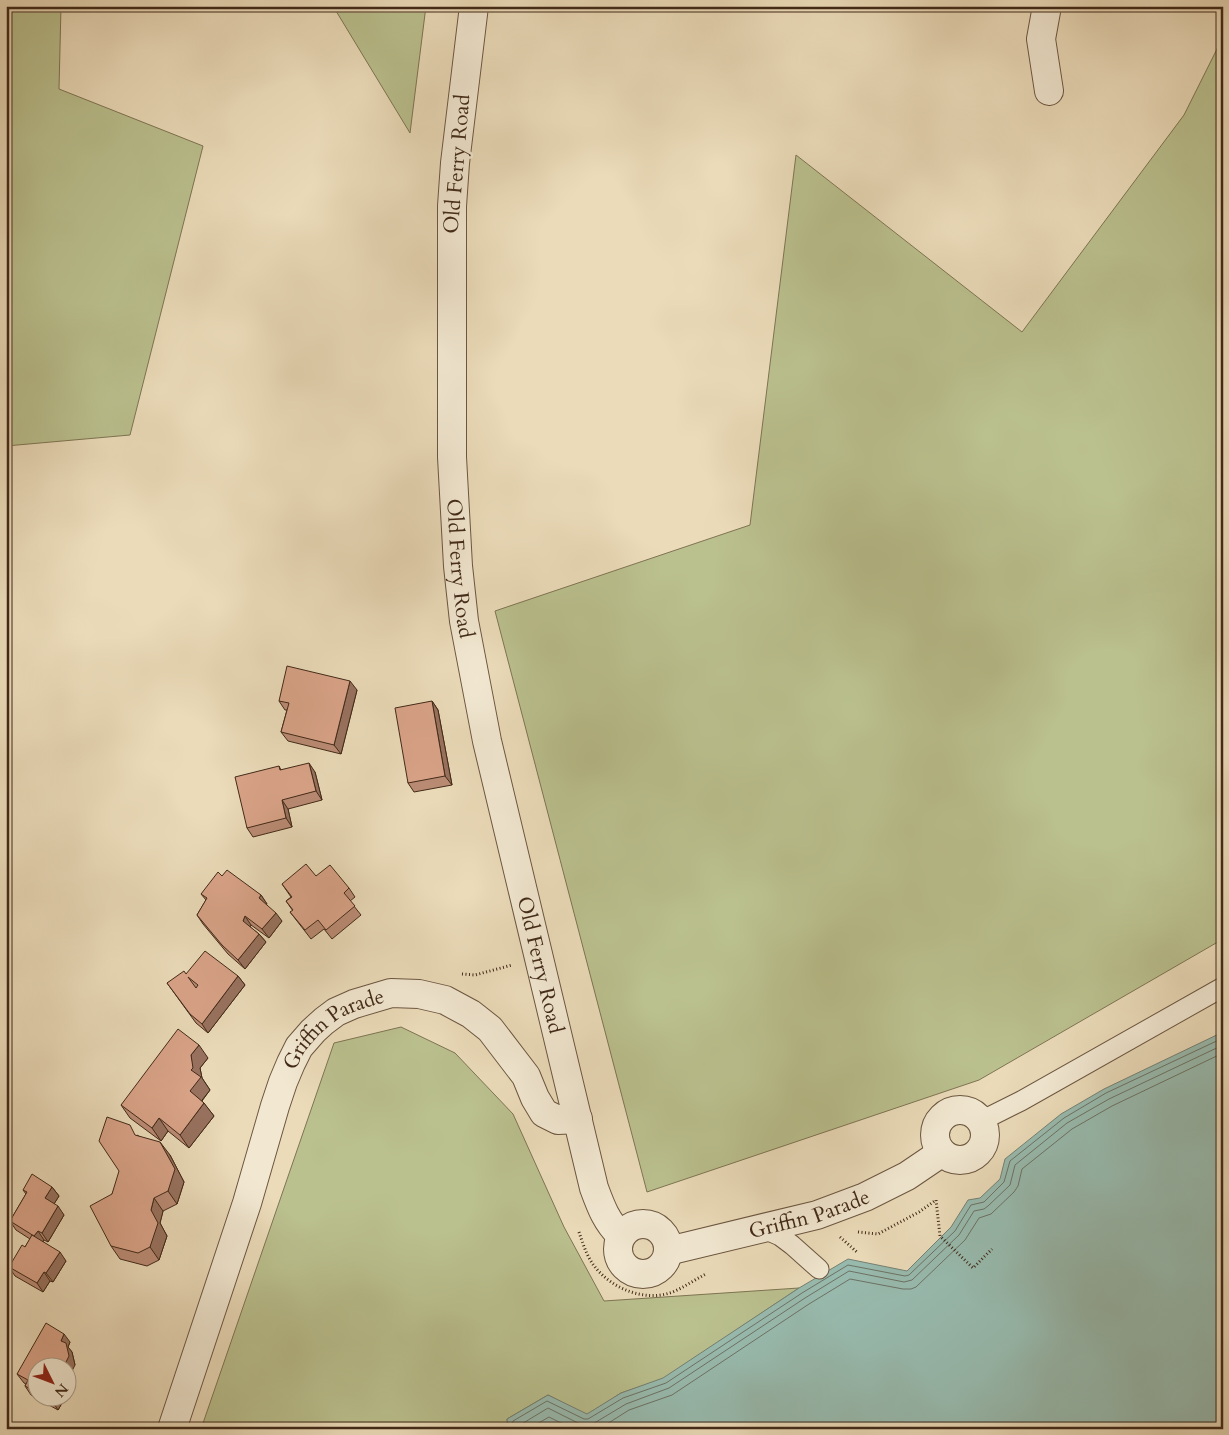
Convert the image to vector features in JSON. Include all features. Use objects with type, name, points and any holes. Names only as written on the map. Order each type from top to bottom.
[{"type":"street","name":"Old Ferry Road","points":[[474,6],[455,163],[452,206],[452,450],[453,504],[458,566],[464,621],[487,741],[578,1119]]},
{"type":"street","points":[[1047,6],[1041,39],[1049,91]]},
{"type":"street","name":"Griffin Parade","points":[[172,1429],[247,1203],[283,1082],[299,1047],[324,1021],[336,1012],[354,1004],[391,993],[419,994],[445,1000],[471,1014],[490,1029],[526,1076],[535,1098],[544,1113],[558,1120],[578,1119]]},
{"type":"street","points":[[959,1110],[967,1111],[981,1121],[985,1128],[985,1137],[979,1152],[972,1158],[956,1161],[941,1153],[934,1138],[938,1122],[943,1116],[959,1110]]},
{"type":"street","points":[[578,1119],[594,1188],[610,1226],[621,1236]]},
{"type":"street","name":"Griffin Parade","points":[[668,1251],[817,1215],[865,1197],[907,1176],[941,1153]]},
{"type":"street","points":[[650,1224],[658,1228],[664,1234],[668,1251],[662,1266],[655,1272],[647,1274],[631,1272],[624,1267],[617,1252],[621,1236],[633,1225],[650,1224]]},
{"type":"lane","points":[[981,1121],[1029,1097],[1223,987]]},
{"type":"lane","points":[[762,1228],[780,1236],[819,1269]]},
{"type":"path","points":[[475,975],[516,964]]},
{"type":"path","points":[[936,1200],[940,1236],[973,1268],[992,1249]]},
{"type":"path","points":[[836,1234],[858,1253]]},
{"type":"green space","points":[[6,6],[61,6],[59,89],[203,146],[130,435],[6,446]]},
{"type":"green space","points":[[333,6],[426,6],[410,133]]},
{"type":"green space","points":[[1223,37],[1223,939],[979,1080],[647,1192],[495,611],[750,525],[796,155],[1022,332],[1184,115]]},
{"type":"green space","points":[[401,1027],[455,1053],[513,1114],[564,1227],[604,1301],[799,1288],[663,1379],[621,1393],[587,1415],[548,1395],[507,1419],[508,1429],[201,1429],[334,1043]]},
{"type":"water","points":[[1223,1032],[1223,1429],[508,1429],[507,1419],[548,1395],[587,1414],[621,1393],[663,1378],[799,1288],[848,1259],[907,1271],[951,1227],[968,1200],[980,1198],[1000,1179],[1005,1159],[1061,1114],[1104,1089]]},
{"type":"building","points":[[287,666],[350,681],[334,745],[281,732],[289,703],[279,701]]},
{"type":"building","points":[[432,701],[445,776],[408,783],[395,708]]},
{"type":"building","points":[[309,763],[316,791],[282,800],[286,818],[247,828],[235,777],[279,766],[280,770]]},
{"type":"building","points":[[306,864],[316,876],[330,865],[349,888],[344,893],[355,906],[326,930],[318,920],[305,930],[290,912],[293,910],[286,901],[292,897],[282,884]]},
{"type":"building","points":[[227,870],[261,895],[259,898],[276,913],[262,929],[245,916],[243,921],[259,934],[238,960],[222,945],[197,915],[207,898],[201,894],[218,872],[222,876]]},
{"type":"building","points":[[205,951],[238,976],[202,1024],[190,1014],[167,983],[184,971],[186,974]],"holes":[[[188,977],[198,985],[196,988]]]},
{"type":"building","points":[[178,1029],[199,1045],[191,1055],[193,1068],[191,1070],[201,1077],[190,1091],[204,1103],[180,1135],[159,1118],[152,1128],[121,1105]]},
{"type":"building","points":[[107,1117],[130,1125],[135,1135],[160,1142],[175,1169],[168,1191],[154,1198],[151,1210],[158,1223],[150,1247],[138,1253],[111,1246],[90,1206],[112,1194],[119,1171],[99,1141]]},
{"type":"building","points":[[32,1174],[52,1187],[45,1198],[58,1206],[42,1233],[38,1231],[34,1236],[10,1221],[27,1192],[23,1190]]},
{"type":"building","points":[[32,1235],[60,1252],[37,1283],[9,1267],[22,1245],[25,1247]]},
{"type":"building","points":[[46,1323],[64,1334],[61,1341],[66,1343],[68,1358],[28,1358],[28,1380],[17,1374]]}]
